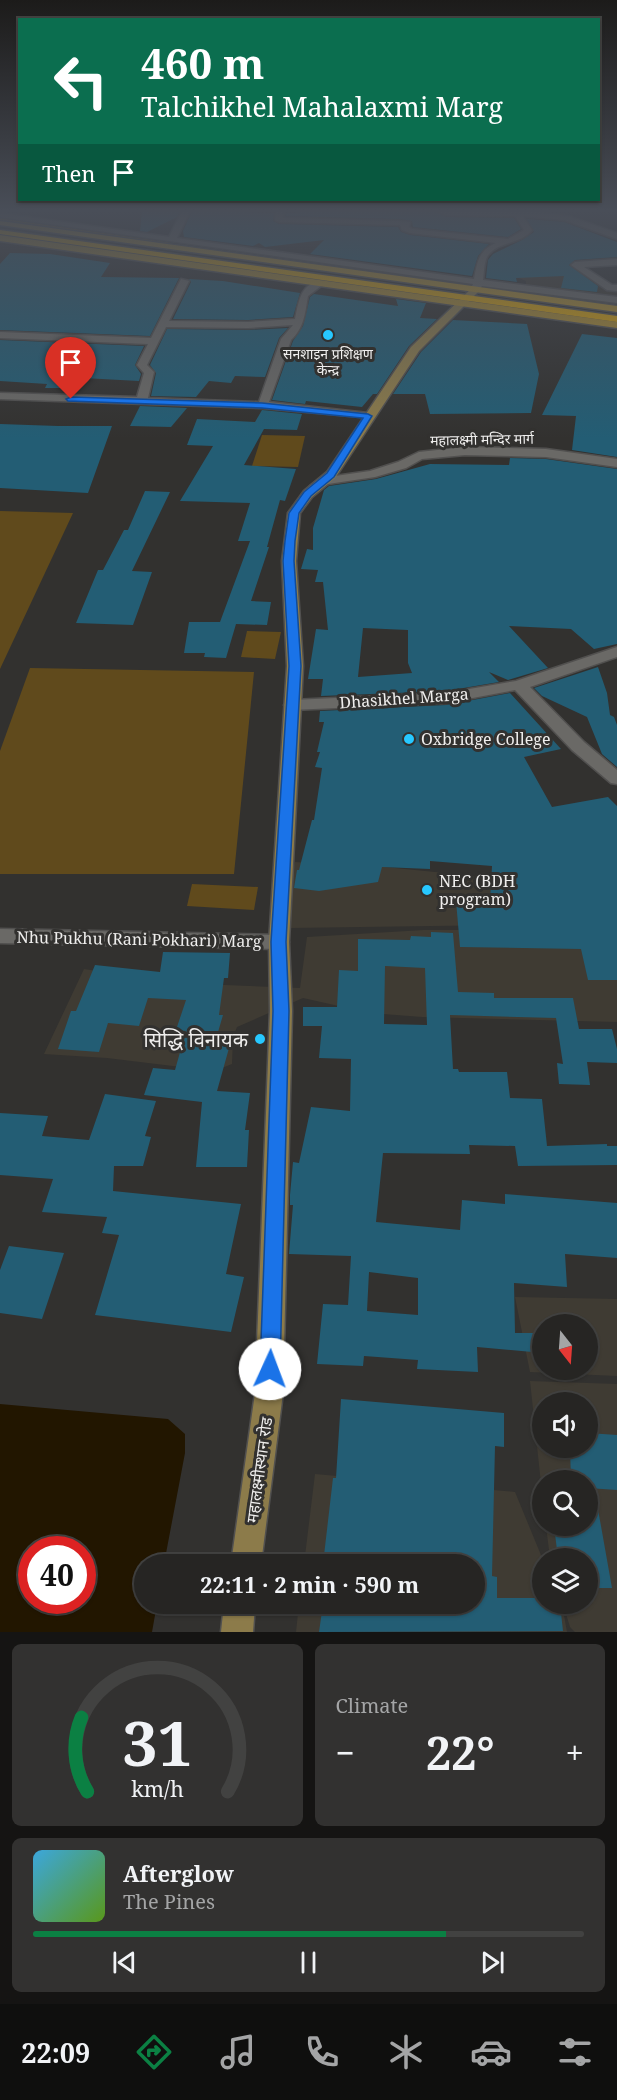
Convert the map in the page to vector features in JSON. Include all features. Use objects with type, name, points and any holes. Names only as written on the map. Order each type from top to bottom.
[{"type":"highway","points":[[421,287],[617,314]]},
{"type":"highway","points":[[471,294],[617,319]]},
{"type":"main road","points":[[366,287],[471,294],[617,309]]},
{"type":"main road","points":[[426,287],[471,294],[617,325]]},
{"type":"street","points":[[141,402],[150,372],[142,365],[181,287]]},
{"type":"street","points":[[262,405],[286,339],[295,331],[299,322],[304,295],[314,287]]},
{"type":"street","points":[[433,287],[471,294],[617,300]]},
{"type":"street","points":[[471,294],[473,287]]},
{"type":"street","name":"महालक्ष्मीस्थान रोड","points":[[247,1554],[269,1393],[281,1011],[279,942],[295,666],[288,561],[294,513],[316,486],[331,475],[368,416],[396,382],[415,349],[471,294]]},
{"type":"street","points":[[162,324],[248,325],[299,322]]},
{"type":"street","points":[[0,335],[104,337],[153,341]]},
{"type":"street","points":[[0,396],[262,405],[368,416]]},
{"type":"street","name":"महालक्ष्मी मन्दिर मार्ग","points":[[316,486],[402,465],[419,456],[465,452],[546,453],[617,464]]},
{"type":"street","name":"Dhasikhel Marga","points":[[292,705],[446,698],[519,686],[617,652]]},
{"type":"street","points":[[519,686],[579,746],[617,778]]},
{"type":"street","name":"Nhu Pukhu (Rani Pokhari) Marg","points":[[0,936],[279,942]]},
{"type":"street","points":[[237,1632],[239,1614]]},
{"type":"shaded area","points":[[526,287],[612,287],[617,290],[617,296],[612,298],[526,289]]},
{"type":"shaded area","points":[[262,435],[305,436],[298,467],[252,466]]},
{"type":"shaded area","points":[[0,511],[73,513],[0,669]]},
{"type":"shaded area","points":[[247,631],[281,632],[275,659],[241,657]]},
{"type":"shaded area","points":[[30,668],[254,672],[234,874],[0,874],[0,751]]},
{"type":"shaded area","name":"NEC (BDH program)","points":[[295,862],[385,867],[566,885],[504,925],[290,928],[286,896]]},
{"type":"shaded area","points":[[192,884],[258,887],[254,910],[187,906]]},
{"type":"shaded area","points":[[424,930],[499,930],[617,935],[617,1022],[422,1017],[370,1013],[303,998],[237,1027],[233,1037],[232,1064],[214,1071],[107,1058],[44,1054],[84,969],[175,983],[300,988],[307,937]]},
{"type":"shaded area","points":[[515,1297],[617,1299],[617,1376],[598,1375],[598,1314],[532,1314],[532,1372],[530,1372]]},
{"type":"shaded area","points":[[530,1381],[617,1384],[617,1632],[575,1632],[570,1627],[566,1614],[598,1614],[598,1548],[549,1548],[547,1536],[598,1536],[598,1470],[540,1470],[538,1458],[598,1458],[598,1392],[532,1392],[532,1400]]},
{"type":"shaded area","points":[[0,1404],[168,1419],[185,1434],[185,1453],[166,1554],[134,1554],[134,1614],[155,1614],[152,1632],[0,1632]]},
{"type":"shaded area","points":[[315,1474],[515,1492],[538,1548],[532,1548],[532,1614],[564,1614],[567,1632],[296,1632],[298,1614],[485,1614],[485,1554],[305,1554]]},
{"type":"building","points":[[0,287],[174,287],[150,336],[0,330]]},
{"type":"building","points":[[188,287],[263,287],[300,293],[293,317],[248,320],[173,319]]},
{"type":"building","points":[[561,287],[598,287],[597,292]]},
{"type":"building","points":[[314,294],[398,306],[396,299],[426,303],[420,318],[437,319],[409,346],[377,394],[373,394],[362,407],[272,400],[293,341],[303,326],[310,297]]},
{"type":"building","points":[[453,320],[527,324],[539,374],[531,413],[430,414],[425,394],[393,394],[421,352]]},
{"type":"building","points":[[288,328],[279,338],[265,377],[235,376],[231,383],[209,381],[196,397],[151,396],[156,373],[150,365],[167,329]]},
{"type":"building","points":[[582,334],[617,338],[617,457],[572,450],[576,416],[542,415]]},
{"type":"building","points":[[0,340],[144,346],[135,365],[141,374],[139,381],[83,378],[79,388],[45,388],[47,384],[0,381]]},
{"type":"building","points":[[140,406],[187,408],[171,427],[130,426]]},
{"type":"building","points":[[262,410],[302,414],[297,430],[264,429],[244,465],[296,469],[285,501],[280,500],[267,547],[269,547],[251,601],[271,602],[267,625],[236,624],[226,658],[204,657],[205,653],[184,653],[189,622],[220,622],[250,541],[238,541],[250,503],[180,501],[213,446],[187,445],[197,419],[255,422]]},
{"type":"building","points":[[0,424],[112,426],[88,493],[0,488]]},
{"type":"building","points":[[510,458],[546,459],[617,469],[617,644],[594,649],[571,629],[509,626],[548,668],[508,680],[489,672],[499,682],[446,691],[321,696],[323,679],[308,679],[316,629],[328,630],[323,582],[315,582],[318,570],[301,569],[307,549],[313,550],[313,528],[324,490],[329,486],[376,479],[430,464],[509,465]],"holes":[[[363,628],[408,630],[408,663],[412,673],[358,677]]]},
{"type":"building","points":[[145,491],[170,492],[132,571],[152,572],[133,625],[76,623],[98,570],[103,570],[124,530],[128,530]]},
{"type":"building","points":[[598,667],[607,693],[610,715],[614,717],[617,725],[617,767],[602,754],[587,717],[542,696],[534,688]]},
{"type":"building","points":[[510,693],[561,749],[524,757],[552,807],[608,797],[617,806],[617,980],[588,980],[581,949],[460,947],[456,901],[490,901],[492,866],[430,861],[430,869],[382,867],[378,882],[319,891],[294,888],[297,870],[299,870],[312,820],[314,820],[322,768],[315,767],[320,752],[317,752],[324,722],[319,722],[320,711],[446,705]]},
{"type":"building","points":[[431,932],[453,933],[458,992],[494,993],[494,998],[573,998],[579,1029],[612,1029],[617,1049],[617,1063],[587,1062],[590,1085],[559,1084],[557,1063],[563,1064],[556,1018],[450,1015],[453,1069],[458,1069],[459,1072],[507,1072],[510,1098],[542,1099],[547,1146],[607,1144],[607,1146],[617,1146],[617,1165],[518,1166],[515,1146],[469,1145],[470,1154],[383,1153],[376,1222],[460,1230],[462,1200],[505,1204],[505,1194],[617,1203],[617,1258],[565,1254],[567,1287],[514,1283],[515,1333],[532,1333],[532,1352],[477,1347],[478,1372],[417,1369],[418,1360],[364,1356],[363,1366],[317,1364],[323,1304],[348,1305],[351,1256],[289,1254],[293,1205],[290,1205],[290,1195],[293,1162],[299,1163],[311,1107],[350,1111],[351,1059],[319,1058],[322,1026],[303,1026],[303,1007],[337,1007],[339,970],[358,971],[358,939],[410,940],[411,936],[431,937]],"holes":[[[385,966],[425,968],[427,1025],[384,1024]],[[369,1272],[418,1278],[418,1315],[367,1311]]]},
{"type":"building","points":[[163,952],[230,953],[228,978],[224,978],[219,1015],[223,1015],[216,1039],[231,1041],[217,1091],[250,1093],[245,1130],[249,1130],[247,1167],[196,1167],[202,1102],[144,1095],[153,1068],[175,1070],[186,1031],[176,1030],[186,1000],[148,998],[139,1026],[108,1023],[99,1052],[58,1049],[71,1011],[76,1011],[95,965],[160,972]]},
{"type":"building","points":[[105,1094],[156,1101],[145,1136],[151,1137],[143,1166],[114,1166],[113,1191],[241,1204],[226,1274],[244,1277],[231,1332],[95,1315],[119,1235],[102,1233],[107,1217],[42,1212],[53,1179],[0,1175],[0,1113],[48,1116],[42,1136],[89,1140]]},
{"type":"building","points":[[9,1246],[64,1253],[42,1319],[0,1313],[0,1270]]},
{"type":"building","points":[[341,1399],[504,1413],[504,1447],[495,1446],[492,1576],[497,1577],[497,1598],[532,1598],[532,1614],[561,1614],[563,1631],[319,1632],[322,1614],[485,1614],[485,1554],[324,1554],[333,1478],[336,1478]]},
{"type":"building","points":[[598,1434],[617,1435],[617,1490],[598,1489],[598,1470],[571,1470],[570,1458],[598,1458]]},
{"type":"building","points":[[598,1510],[612,1588],[598,1588],[598,1548],[557,1548],[555,1536],[598,1536]]},
{"type":"place","name":"सनशाइन प्रशिक्षण केन्द्र","points":[[328,335]]},
{"type":"place","name":"Oxbridge College","points":[[409,739]]},
{"type":"place","name":"NEC (BDH program)","points":[[427,890]]},
{"type":"place","name":"सिद्धि विनायक","points":[[260,1039]]},
{"type":"route","points":[[71,399],[262,405],[368,416],[331,475],[308,494],[294,513],[290,541],[288,561],[295,666],[279,942],[281,1011],[270,1369]]}]
